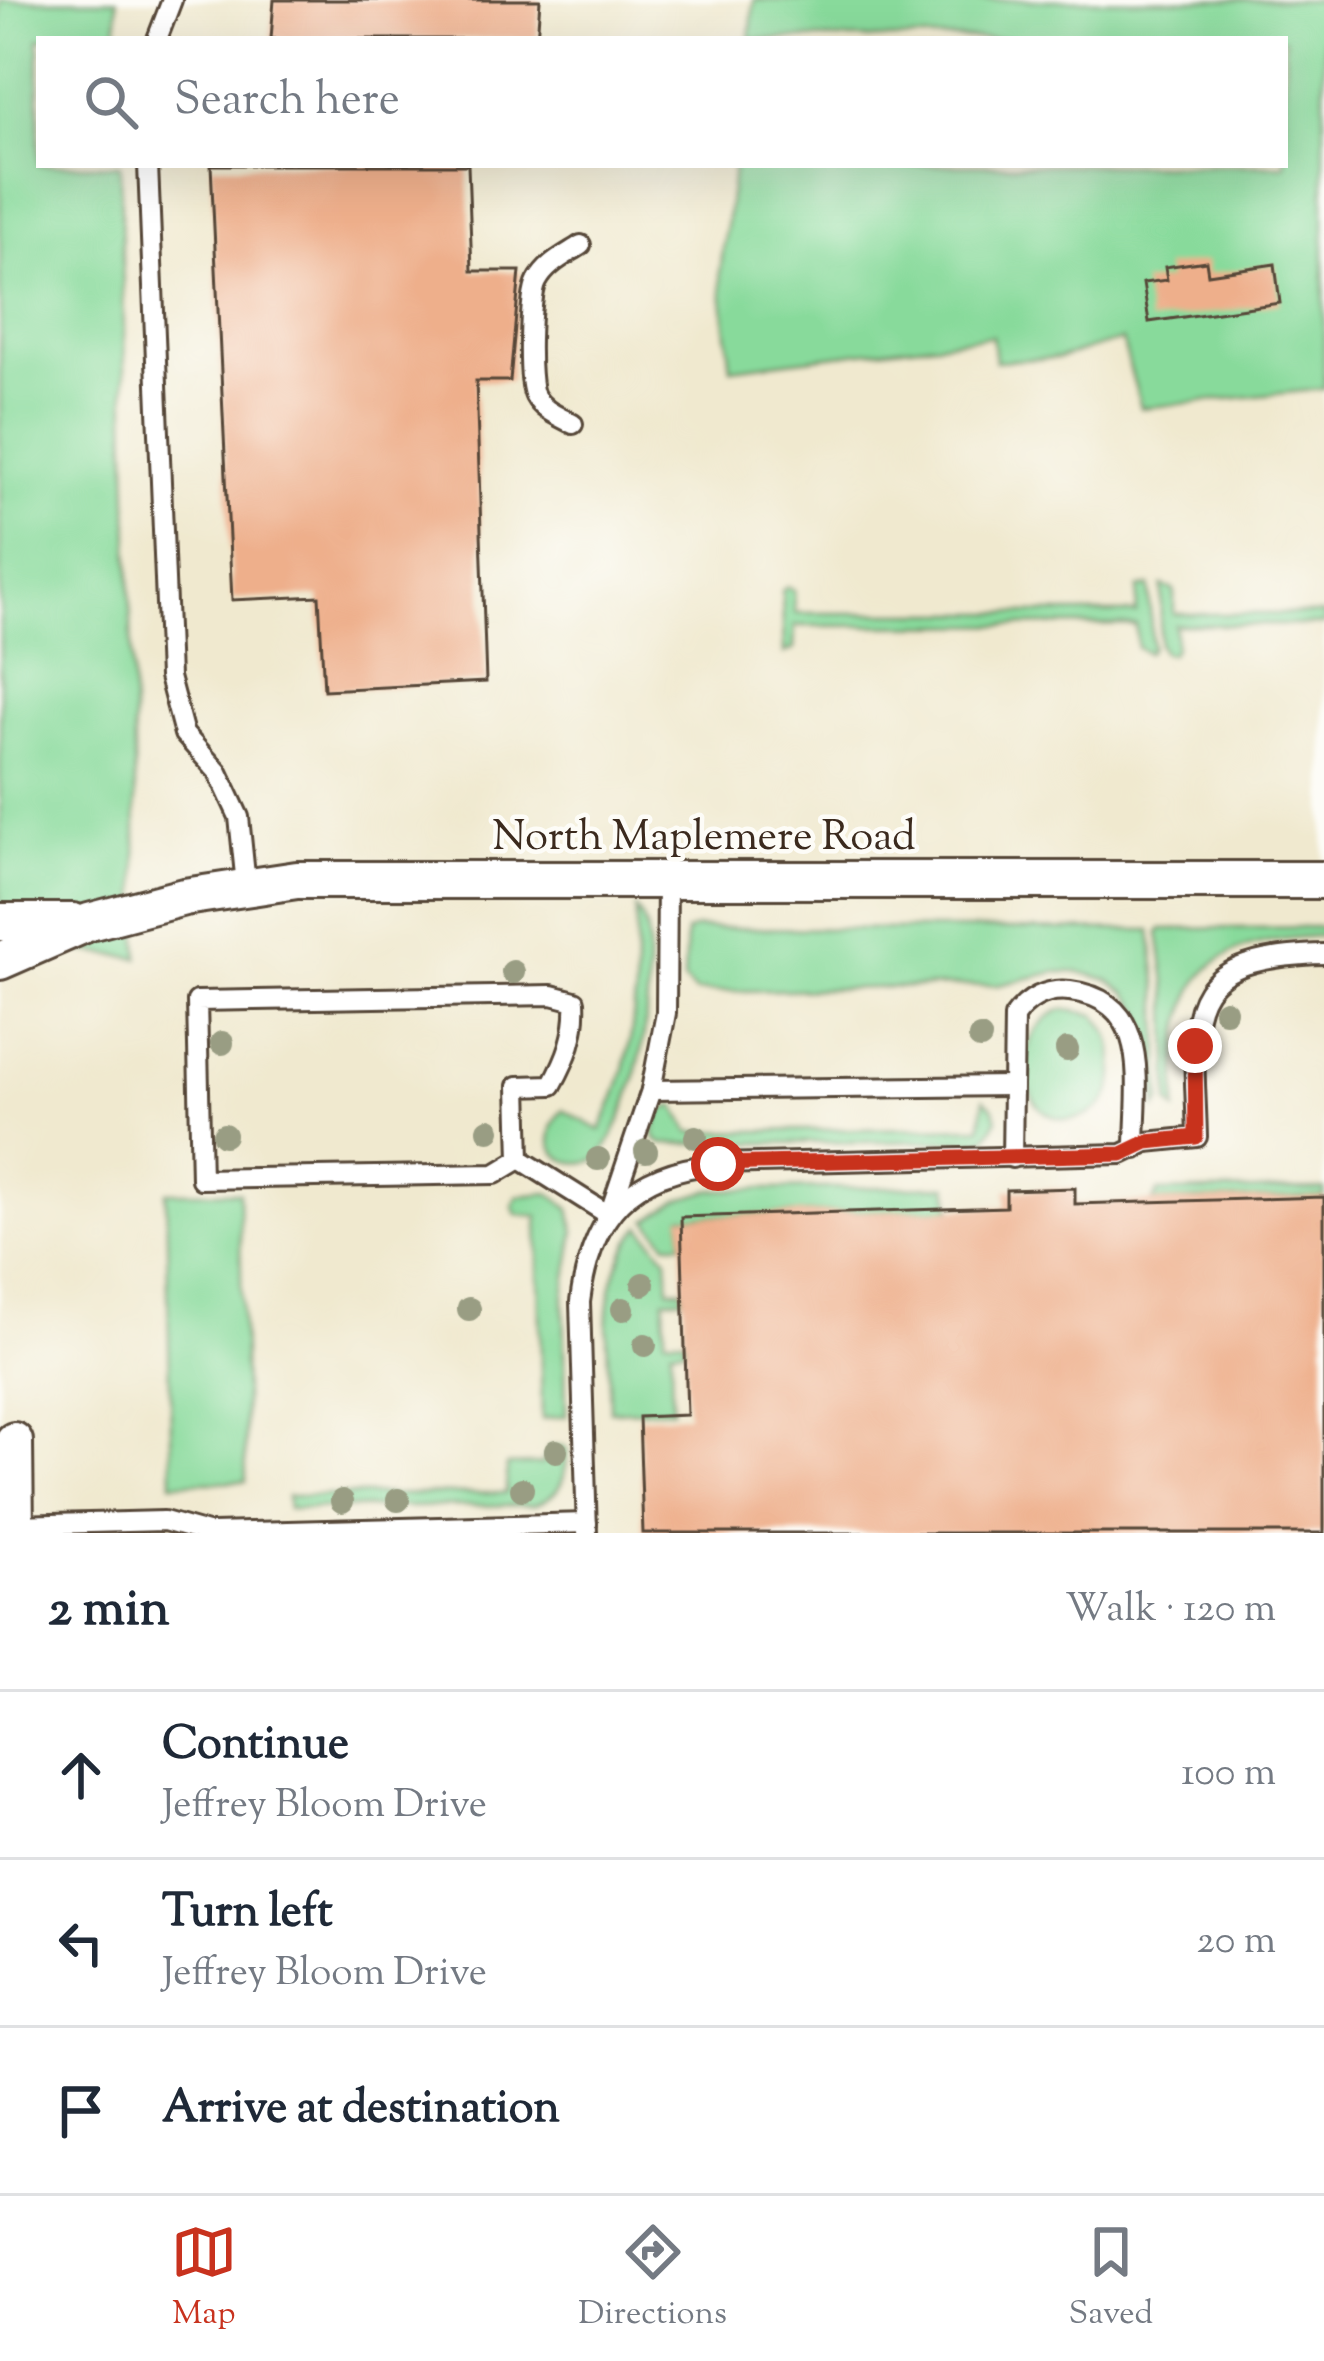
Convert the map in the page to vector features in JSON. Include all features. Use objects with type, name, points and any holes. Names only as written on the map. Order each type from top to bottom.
[{"type":"street","name":"North Maplemere Road","points":[[0,961],[89,922],[246,885],[346,879],[1324,880]]},
{"type":"street","name":"North Maplemere Road","points":[[0,922],[89,922]]},
{"type":"street","points":[[14,1441],[15,1529]]},
{"type":"lane","points":[[158,36],[172,0]]},
{"type":"lane","points":[[148,168],[169,676],[184,734],[218,772],[239,817],[246,885]]},
{"type":"lane","points":[[574,424],[545,409],[533,394],[530,376],[535,284],[549,266],[581,245]]},
{"type":"lane","points":[[15,1529],[164,1521],[210,1533],[587,1528],[580,1301],[592,1244],[608,1215],[650,1090],[666,1012],[667,878]]},
{"type":"lane","points":[[608,1215],[652,1178],[683,1167],[1122,1154],[1164,1138],[1196,1137],[1196,1022],[1210,984],[1229,971],[1278,955],[1324,954]]},
{"type":"lane","points":[[1012,1158],[1014,1017],[1025,1002],[1060,990],[1102,1000],[1120,1015],[1135,1047],[1136,1150]]},
{"type":"lane","points":[[552,995],[574,1001],[576,1023],[567,1059],[552,1085],[518,1086],[520,1159],[495,1174],[201,1179],[197,1001],[552,995]]},
{"type":"lane","points":[[650,1090],[1011,1086]]},
{"type":"lane","points":[[520,1159],[608,1215]]},
{"type":"green space","points":[[0,0],[117,0],[117,36],[36,36],[36,168],[120,168],[139,958],[0,942]]},
{"type":"green space","points":[[754,0],[1324,0],[1324,389],[1141,408],[1122,340],[1059,358],[995,361],[992,336],[731,368],[720,273],[734,168],[1288,168],[1288,36],[750,36]]},
{"type":"green space","points":[[787,586],[794,590],[795,613],[1136,613],[1138,588],[1149,586],[1152,647],[1148,653],[1137,648],[1136,625],[795,626],[794,649],[784,654],[782,591]]},
{"type":"green space","points":[[1162,586],[1174,590],[1174,614],[1324,614],[1324,625],[1175,625],[1175,648],[1170,654],[1163,653],[1159,645]]},
{"type":"green space","points":[[636,909],[648,946],[646,1020],[638,1069],[623,1115],[600,1158],[573,1162],[556,1152],[551,1133],[563,1110],[600,1130],[613,1103],[633,1023]]},
{"type":"green space","points":[[1324,927],[1324,936],[1244,948],[1218,961],[1200,979],[1181,1032],[1176,1110],[1169,1103],[1162,929]]},
{"type":"green space","points":[[696,928],[1151,930],[1159,999],[1161,1102],[1157,1108],[1153,1052],[1141,1010],[1108,980],[1056,972],[999,985],[695,992],[684,981],[686,932]]},
{"type":"green space","points":[[1064,1009],[1096,1015],[1110,1036],[1114,1059],[1114,1077],[1105,1101],[1073,1119],[1048,1114],[1037,1104],[1026,1078],[1033,1036],[1051,1015]]},
{"type":"green space","points":[[984,1099],[994,1108],[997,1120],[987,1138],[976,1141],[663,1144],[654,1131],[662,1111],[675,1105],[690,1132],[981,1127]]},
{"type":"green space","points":[[948,1186],[952,1209],[682,1217],[682,1243],[667,1243],[648,1220],[678,1200],[711,1190]]},
{"type":"green space","points":[[1324,1189],[1324,1197],[1153,1202],[1158,1192]]},
{"type":"green space","points":[[166,1192],[239,1192],[246,1481],[172,1483]]},
{"type":"green space","points":[[549,1193],[570,1209],[575,1232],[564,1295],[566,1416],[542,1419],[538,1216],[517,1215],[513,1206],[518,1196]]},
{"type":"green space","points":[[641,1226],[667,1258],[669,1289],[683,1289],[683,1298],[664,1299],[665,1338],[684,1339],[685,1348],[671,1349],[672,1409],[610,1411],[607,1337],[611,1291],[626,1247]]},
{"type":"green space","points":[[562,1446],[567,1459],[561,1484],[551,1496],[533,1505],[288,1509],[287,1496],[506,1493],[507,1465],[542,1464],[549,1447]]},
{"type":"building","points":[[274,0],[540,0],[537,36],[271,36]]},
{"type":"building","points":[[211,168],[468,168],[472,271],[520,271],[510,381],[476,381],[486,682],[324,690],[319,596],[232,600]]},
{"type":"building","points":[[1206,261],[1208,274],[1275,264],[1280,303],[1149,322],[1143,283],[1167,280],[1165,267]]},
{"type":"building","points":[[1075,1188],[1075,1204],[1324,1197],[1324,1533],[643,1533],[639,1417],[687,1415],[681,1217],[1006,1207],[1006,1190]]},
{"type":"route","points":[[718,1164],[1122,1154],[1164,1138],[1196,1137],[1195,1046]]}]
